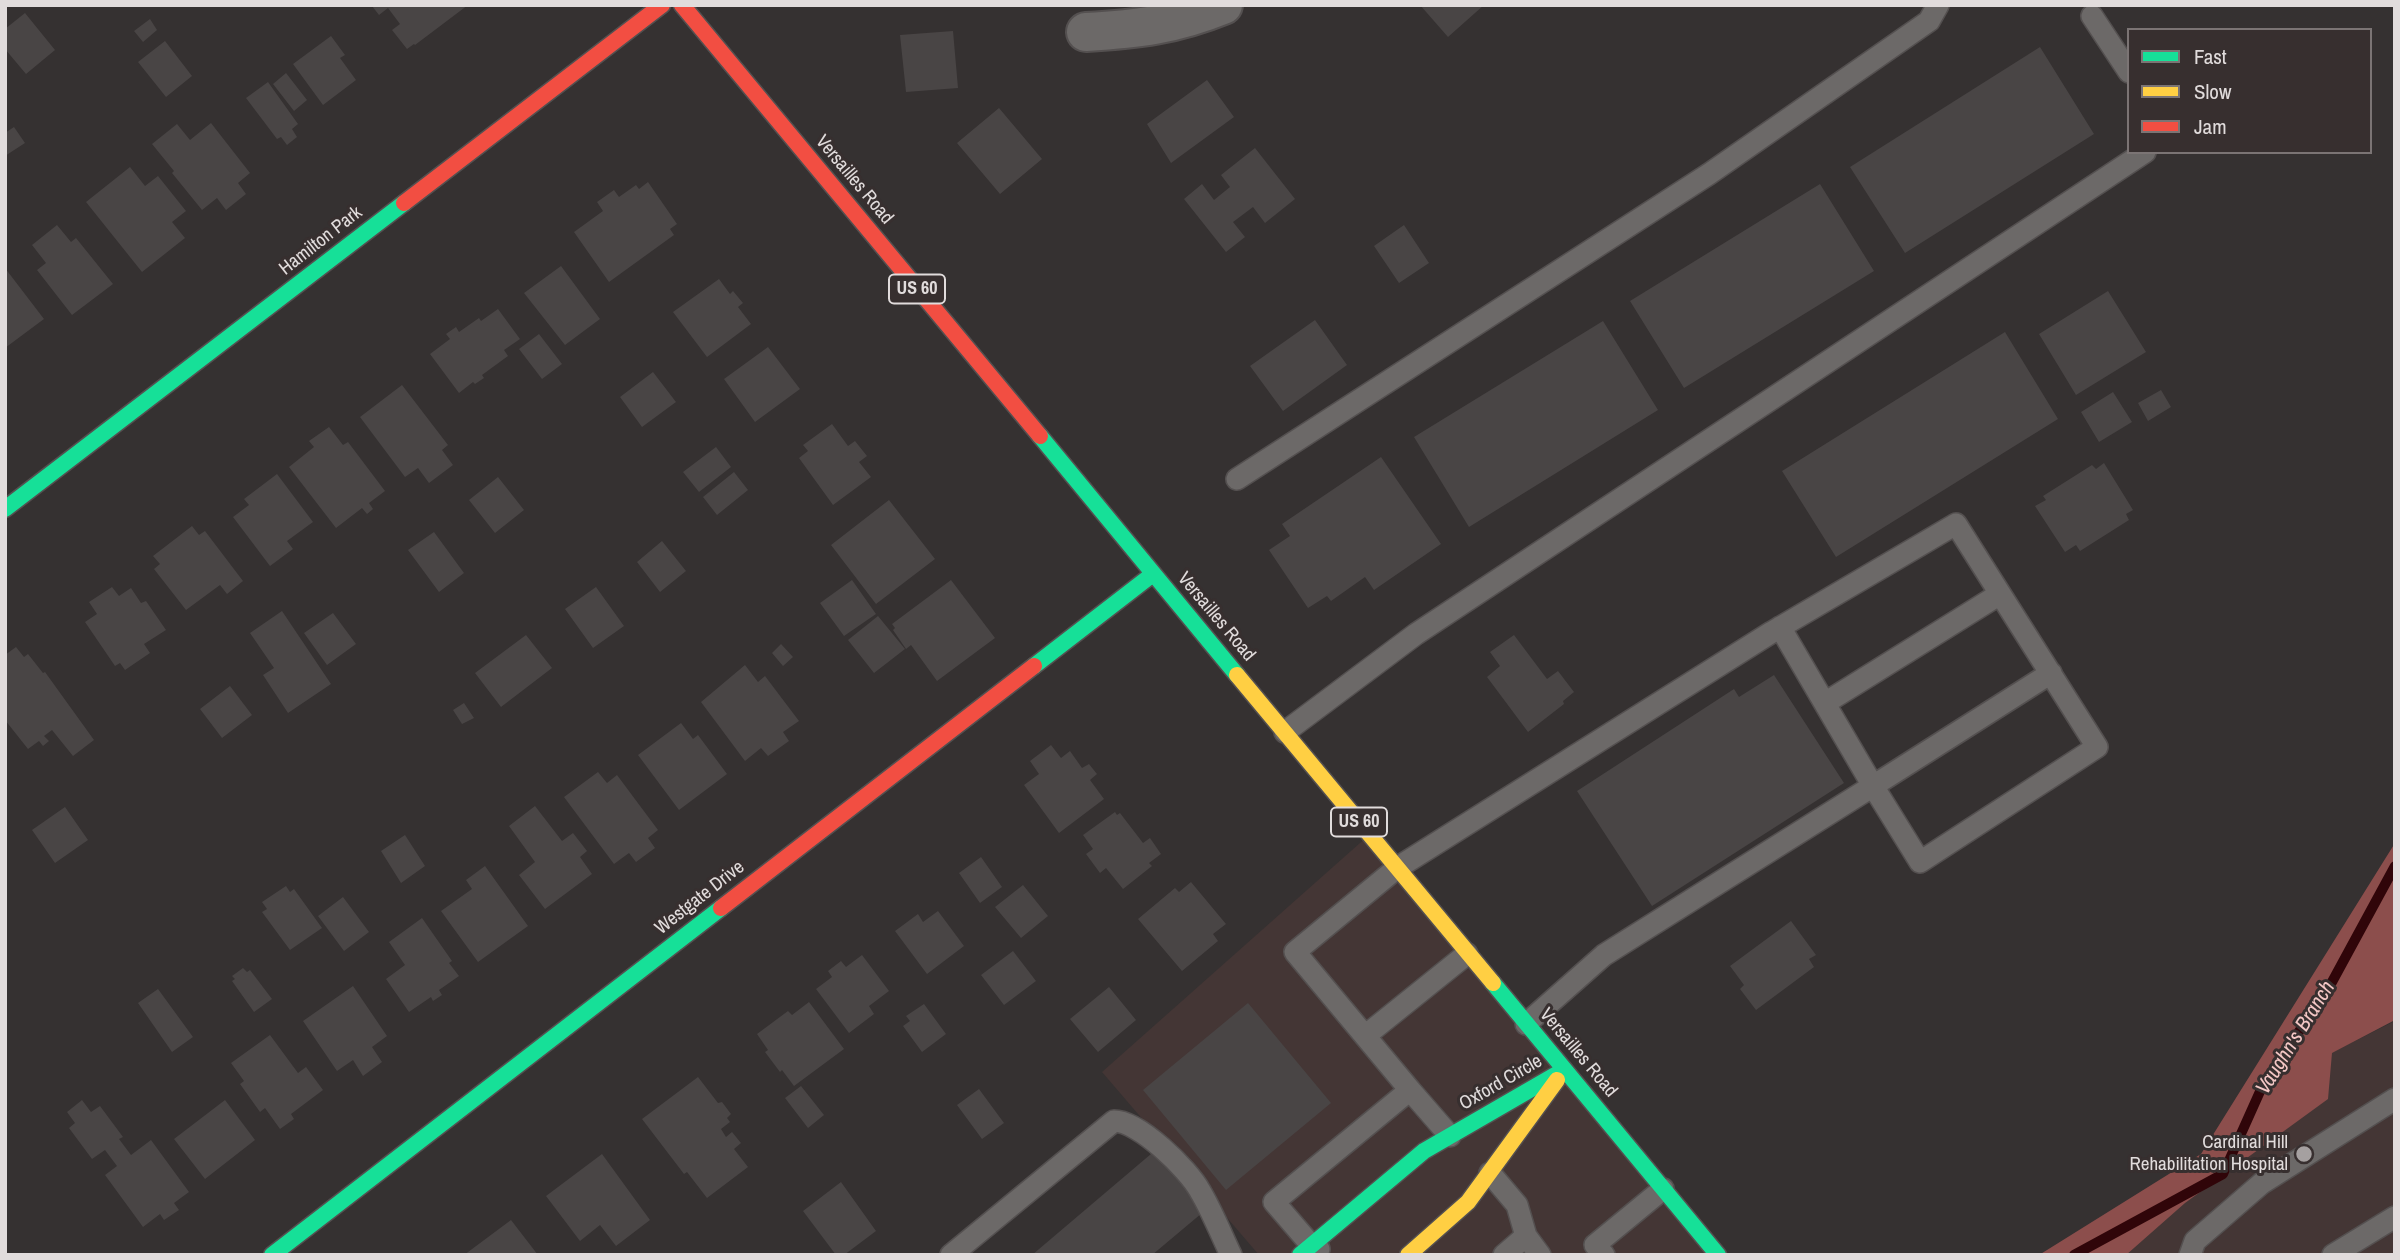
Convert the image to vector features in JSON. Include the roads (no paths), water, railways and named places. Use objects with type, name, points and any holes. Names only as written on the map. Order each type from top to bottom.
[{"type":"street","name":"Hamilton Park","points":[[5,509],[662,5]]},
{"type":"street","name":"Versailles Road","points":[[682,5],[1718,1255]]},
{"type":"street","points":[[1086,32],[1139,29],[1190,19],[1223,5]]},
{"type":"street","name":"Westgate Drive","points":[[272,1255],[1153,574]]},
{"type":"street","name":"Oxford Circle","points":[[1314,1252],[1424,1151],[1564,1070]]},
{"type":"street","name":"Oxford Circle","points":[[1408,1255],[1468,1202],[1564,1070]]},
{"type":"lane","points":[[1237,479],[1709,174],[1929,21],[1938,5]]},
{"type":"lane","points":[[2092,16],[2127,69]]},
{"type":"lane","points":[[1284,732],[1416,634],[2142,154]]},
{"type":"lane","points":[[1450,1136],[1295,952],[1397,869],[1780,627],[1956,524],[2097,747],[1920,862],[1780,627]]},
{"type":"lane","points":[[1825,703],[2000,594]]},
{"type":"lane","points":[[1526,1024],[1604,955],[2051,673]]},
{"type":"lane","points":[[1365,1036],[1467,954]]},
{"type":"lane","points":[[1314,1252],[1274,1202],[1410,1090]]},
{"type":"lane","points":[[2190,1255],[2195,1241],[2262,1183],[2395,1099]]},
{"type":"lane","points":[[951,1255],[1114,1121],[1133,1126],[1157,1142],[1199,1188],[1231,1255]]},
{"type":"lane","points":[[1490,1172],[1517,1205],[1526,1236],[1540,1255]]},
{"type":"lane","points":[[1594,1252],[1663,1189]]},
{"type":"lane","points":[[2333,1255],[2395,1217]]},
{"type":"lane","points":[[1504,1255],[1526,1236]]},
{"type":"waterway","name":"Vaughn's Branch","points":[[2074,1255],[2223,1174],[2262,1087],[2332,982],[2395,866]]},
{"type":"place","name":"Cardinal Hill Rehabilitation Hospital","points":[[2304,1154]]}]
